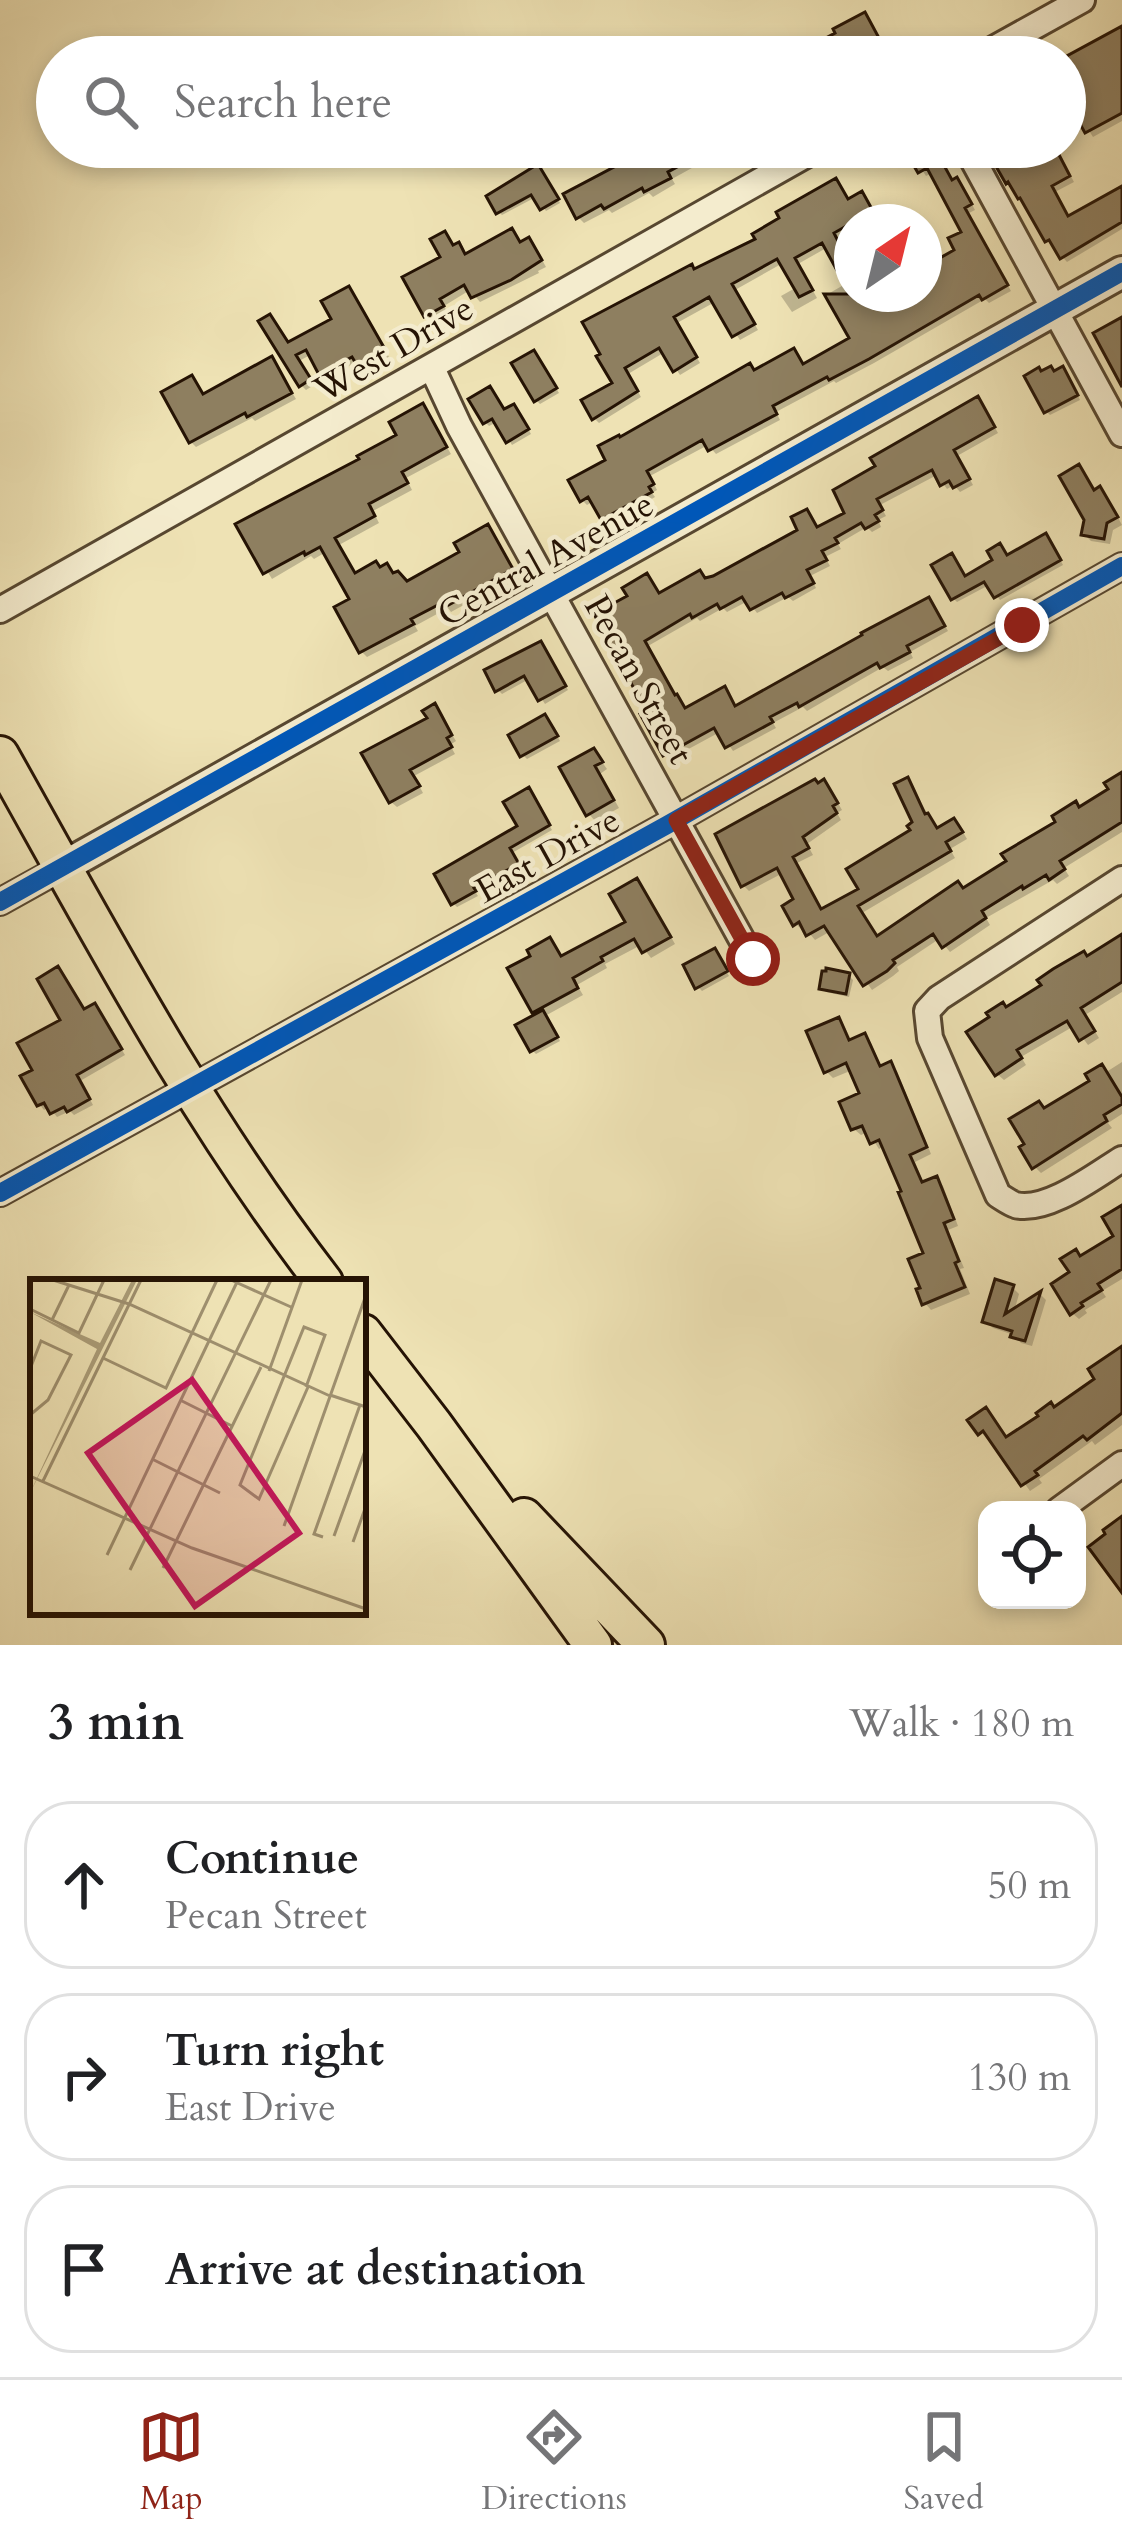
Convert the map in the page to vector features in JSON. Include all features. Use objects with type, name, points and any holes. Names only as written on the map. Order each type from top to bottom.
[{"type":"main road","points":[[0,755],[189,1089],[269,1212],[322,1279]]},
{"type":"main road","points":[[366,1337],[593,1645]]},
{"type":"main road","points":[[434,1425],[646,1645]]},
{"type":"street","points":[[1017,36],[1082,0]]},
{"type":"street","name":"West Drive","points":[[0,610],[783,168]]},
{"type":"street","points":[[978,168],[1122,434]]},
{"type":"street","name":"Central Avenue","points":[[0,902],[1122,272]]},
{"type":"street","name":"Pecan Street","points":[[432,368],[459,426],[753,959]]},
{"type":"street","name":"East Drive","points":[[0,1193],[676,820],[1122,566]]},
{"type":"street","points":[[1122,880],[927,1011],[930,1038],[998,1195],[1014,1205],[1046,1202],[1122,1159]]},
{"type":"street","points":[[1071,1501],[1122,1464]]},
{"type":"building","points":[[865,12],[878,36],[829,36],[835,33],[833,29]]},
{"type":"building","points":[[1122,26],[1122,113],[1086,132],[1086,46]]},
{"type":"building","points":[[532,168],[540,168],[559,199],[540,210],[531,195],[496,214],[486,196]]},
{"type":"building","points":[[612,168],[675,168],[668,172],[671,178],[644,192],[642,188],[576,219],[563,194]]},
{"type":"building","points":[[927,168],[945,168],[952,180],[957,177],[972,204],[965,208],[1008,285],[982,300],[979,295],[869,359],[773,406],[777,414],[708,451],[702,440],[647,471],[654,484],[649,487],[652,492],[601,520],[588,497],[580,502],[568,480],[605,460],[598,446],[750,363],[754,370],[794,348],[803,364],[849,338],[834,312],[942,312],[942,257],[954,250],[948,238],[961,232]]},
{"type":"building","points":[[997,168],[1066,168],[1070,176],[1052,186],[1068,216],[1122,186],[1122,222],[1060,259]]},
{"type":"building","points":[[836,178],[848,199],[862,191],[869,204],[834,204],[834,265],[822,243],[795,258],[813,290],[799,297],[777,259],[732,284],[755,324],[732,337],[709,297],[674,317],[697,357],[673,372],[659,348],[625,368],[638,391],[592,420],[581,400],[612,383],[582,322],[692,264],[694,269],[755,239],[752,234],[779,218],[776,212]]},
{"type":"building","points":[[512,228],[520,242],[529,237],[542,260],[471,298],[464,285],[440,299],[444,306],[424,317],[402,277],[440,257],[430,239],[445,231],[465,254]]},
{"type":"building","points":[[349,286],[386,351],[358,367],[352,357],[319,375],[306,350],[296,355],[311,379],[299,387],[258,321],[270,314],[288,342],[331,319],[321,301]]},
{"type":"building","points":[[1122,317],[1122,387],[1093,333]]},
{"type":"building","points":[[534,350],[557,388],[534,402],[511,363]]},
{"type":"building","points":[[272,356],[292,393],[189,443],[161,392],[192,375],[203,394]]},
{"type":"building","points":[[1051,366],[1054,371],[1063,366],[1078,395],[1044,413],[1024,376]]},
{"type":"building","points":[[490,386],[504,409],[514,404],[529,429],[506,443],[492,419],[483,424],[468,399]]},
{"type":"building","points":[[978,396],[995,427],[954,450],[970,479],[953,488],[949,481],[940,486],[932,470],[877,499],[883,510],[875,515],[879,521],[865,529],[861,523],[835,538],[838,543],[822,551],[827,560],[807,570],[814,583],[750,610],[742,597],[720,609],[717,604],[645,641],[685,708],[725,686],[735,706],[929,597],[945,626],[907,646],[910,652],[880,668],[877,663],[799,707],[797,703],[770,717],[773,722],[725,748],[714,728],[663,756],[640,714],[646,711],[594,614],[627,596],[622,588],[647,573],[659,593],[700,570],[705,578],[713,576],[797,530],[791,517],[807,509],[817,527],[844,513],[833,490],[875,466],[870,458]]},
{"type":"building","points":[[423,403],[447,447],[402,472],[408,483],[369,504],[375,516],[335,538],[355,573],[376,561],[380,567],[387,563],[407,581],[459,552],[454,543],[488,524],[513,569],[443,608],[440,604],[411,619],[414,624],[359,653],[334,607],[349,599],[320,547],[263,574],[235,524],[359,459],[357,456],[396,435],[389,422]]},
{"type":"building","points":[[1079,464],[1094,490],[1100,486],[1118,517],[1107,523],[1104,539],[1081,535],[1084,520],[1059,476]]},
{"type":"building","points":[[1046,533],[1061,560],[994,598],[984,582],[951,600],[931,565],[952,553],[965,576],[992,560],[987,551],[1000,543],[1007,555]]},
{"type":"building","points":[[541,641],[566,686],[538,701],[524,676],[495,692],[484,670]]},
{"type":"building","points":[[435,703],[452,735],[447,738],[452,747],[410,770],[420,786],[389,803],[361,753],[427,718],[422,711]]},
{"type":"building","points":[[545,714],[558,736],[520,757],[508,735]]},
{"type":"building","points":[[594,748],[603,762],[595,766],[614,800],[586,816],[559,767]]},
{"type":"building","points":[[1122,772],[1122,822],[1060,861],[1065,869],[1049,880],[1046,875],[1022,886],[982,911],[986,918],[942,948],[933,934],[863,986],[824,926],[806,936],[799,922],[793,926],[782,906],[793,899],[777,868],[741,887],[715,834],[815,779],[818,783],[824,779],[838,803],[833,806],[837,813],[803,837],[809,848],[793,857],[821,909],[858,889],[846,869],[910,830],[907,826],[912,822],[894,784],[908,777],[937,828],[954,818],[963,832],[946,842],[951,851],[858,906],[877,936],[958,881],[963,888],[1006,861],[1001,854],[1055,822],[1052,816],[1076,801],[1079,807],[1108,789],[1104,783]]},
{"type":"building","points":[[529,787],[550,825],[510,848],[519,864],[451,905],[434,874],[517,826],[503,802]]},
{"type":"building","points":[[637,878],[671,937],[642,953],[634,939],[601,957],[603,961],[573,978],[578,988],[532,1013],[507,968],[530,956],[527,950],[550,937],[561,956],[625,922],[609,894]]},
{"type":"building","points":[[1122,934],[1122,982],[1081,1008],[1095,1031],[1079,1041],[1067,1021],[1017,1050],[1022,1058],[995,1076],[966,1032],[1003,1002],[1006,1007],[1041,985],[1037,980],[1053,969],[1084,951],[1087,956]]},
{"type":"building","points":[[715,948],[728,971],[695,989],[683,965]]},
{"type":"building","points":[[58,966],[84,1009],[95,1003],[122,1049],[77,1075],[90,1099],[67,1112],[64,1107],[50,1114],[44,1103],[37,1106],[20,1076],[32,1070],[17,1043],[60,1020],[37,979]]},
{"type":"building","points":[[826,968],[850,973],[846,994],[819,989]]},
{"type":"building","points":[[543,1010],[558,1037],[530,1052],[515,1025]]},
{"type":"building","points":[[839,1017],[849,1040],[865,1033],[880,1066],[891,1061],[927,1147],[910,1155],[922,1182],[937,1176],[954,1219],[944,1223],[965,1287],[922,1305],[908,1259],[923,1253],[901,1191],[879,1140],[870,1144],[862,1126],[851,1130],[839,1102],[859,1093],[846,1063],[824,1073],[806,1031]]},
{"type":"building","points":[[1102,1064],[1122,1104],[1104,1115],[1107,1121],[1032,1169],[1009,1119],[1039,1101],[1044,1108],[1089,1081],[1085,1074]]},
{"type":"building","points":[[1122,1205],[1122,1269],[1098,1284],[1102,1290],[1070,1315],[1051,1284],[1069,1272],[1060,1259],[1076,1249],[1080,1256],[1113,1236],[1102,1217]]},
{"type":"building","points":[[995,1279],[1014,1285],[1005,1314],[1041,1291],[1025,1341],[1010,1337],[1012,1331],[982,1322]]},
{"type":"building","points":[[1122,1346],[1122,1413],[1087,1440],[1083,1436],[1021,1486],[983,1431],[978,1435],[967,1420],[986,1407],[1006,1437],[1051,1402],[1054,1407],[1094,1379],[1088,1369]]},
{"type":"building","points":[[1122,1516],[1122,1593],[1088,1547]]},
{"type":"cycle path","points":[[0,902],[1122,272]]},
{"type":"cycle path","points":[[0,1193],[667,825],[1122,566]]},
{"type":"route","points":[[753,959],[676,820],[1022,625]]}]
